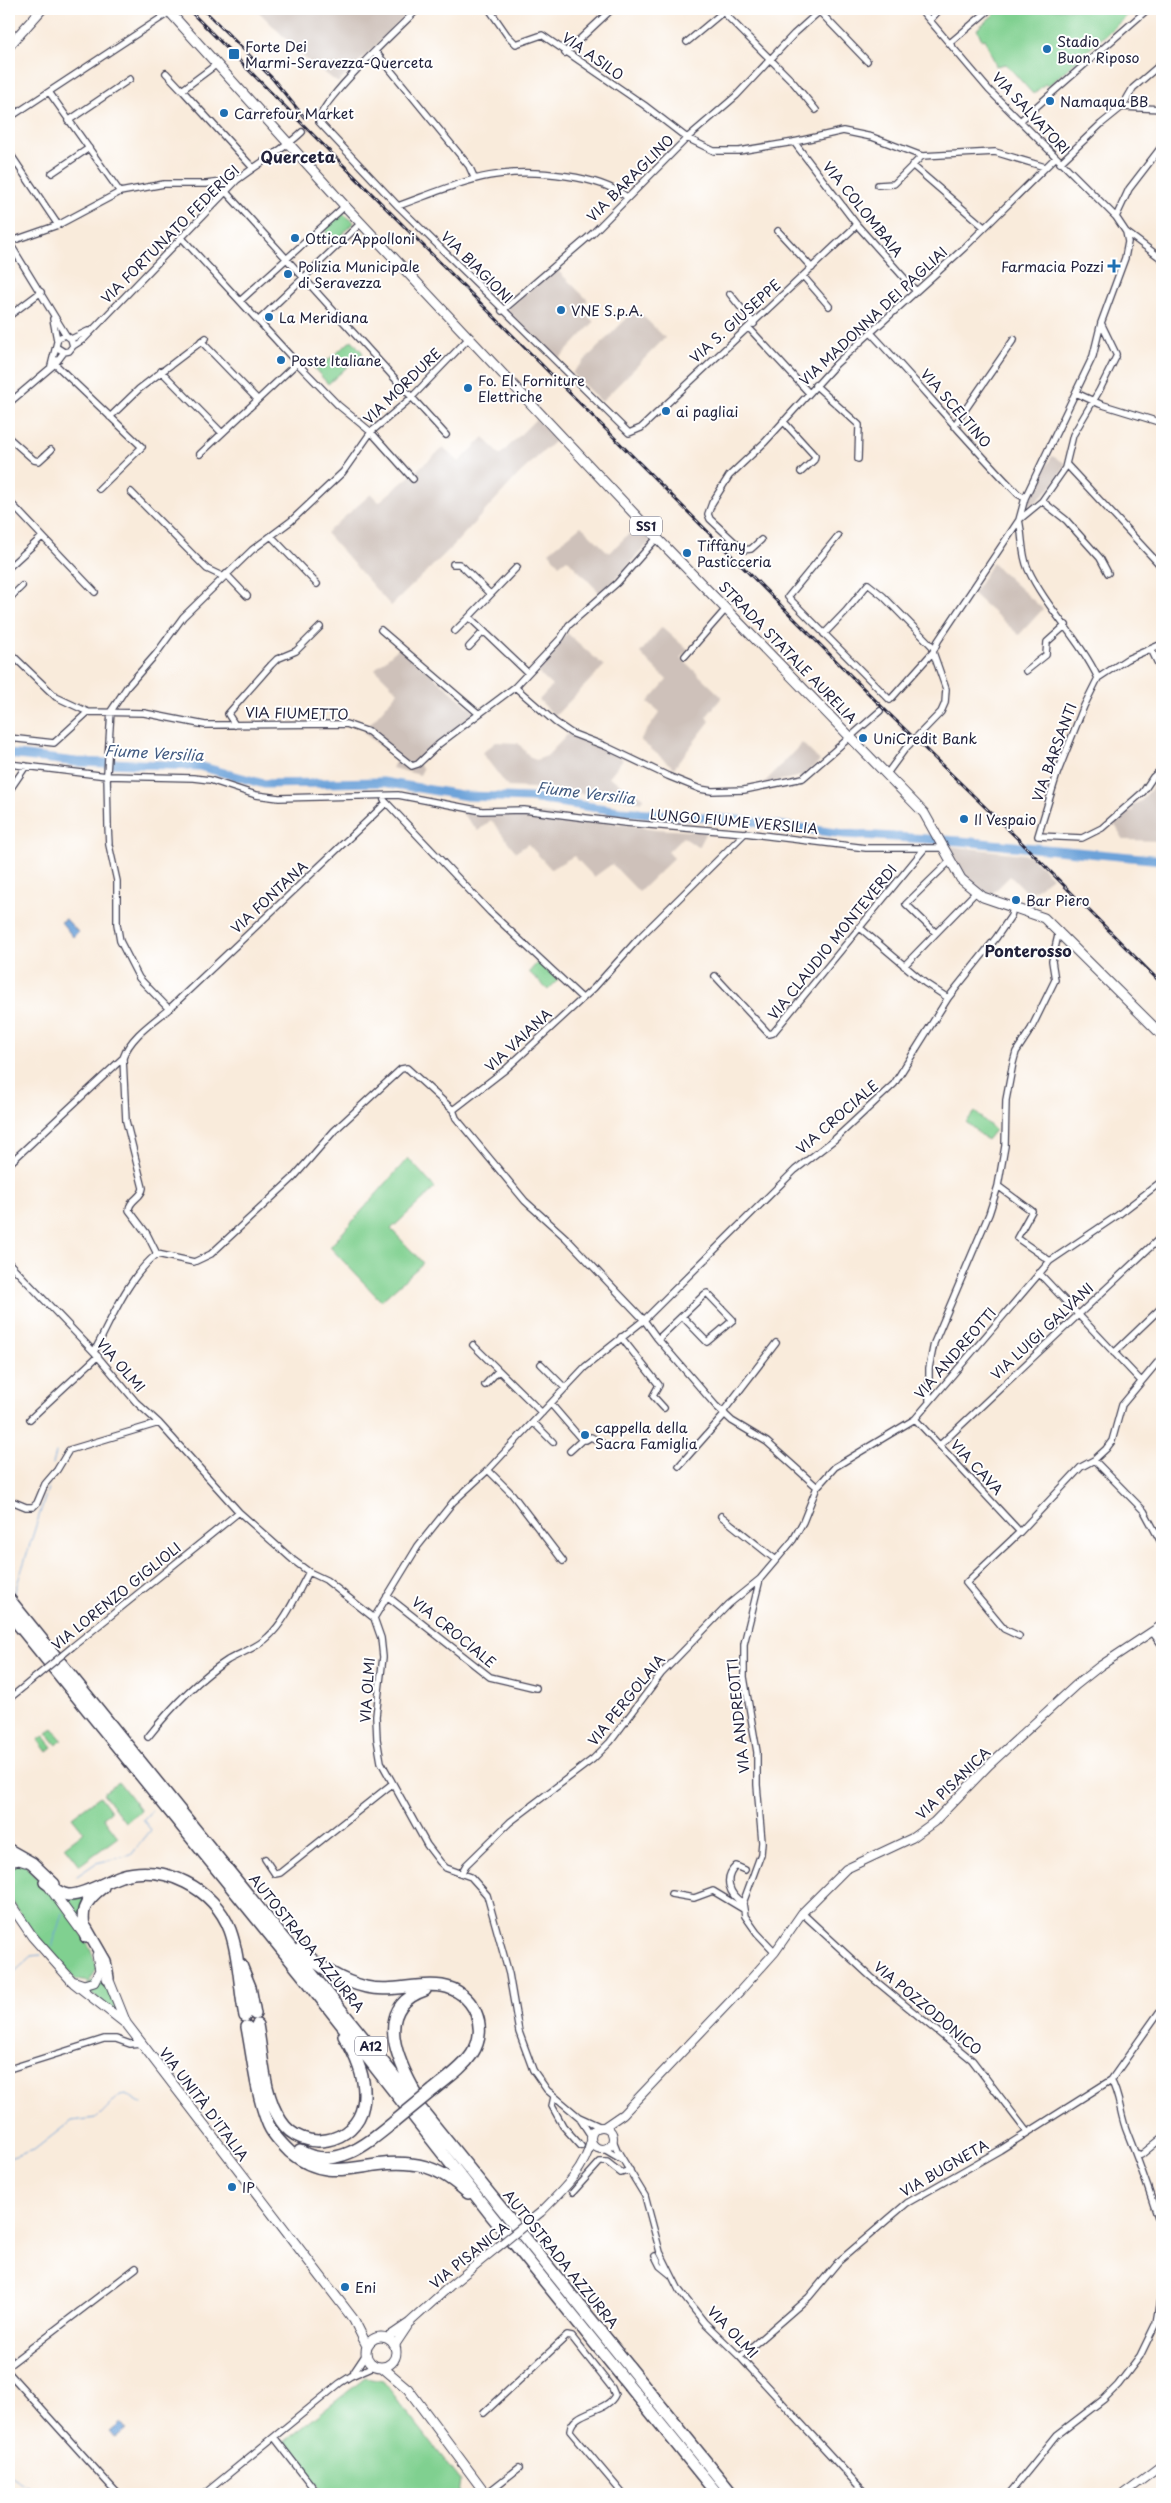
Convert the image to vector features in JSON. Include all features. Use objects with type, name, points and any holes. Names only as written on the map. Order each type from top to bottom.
[{"type":"highway","name":"AUTOSTRADA AZZURRA","points":[[9,1599],[732,2494]]},
{"type":"highway","name":"AUTOSTRADA AZZURRA","points":[[9,1613],[309,1982],[491,2214],[717,2494]]},
{"type":"highway","points":[[9,1854],[28,1860],[63,1890],[79,1890],[96,1882],[112,1880]]},
{"type":"highway","points":[[45,1882],[61,1893],[68,1895],[80,1893],[129,1874],[155,1873],[173,1877],[196,1888],[222,1913],[250,1987],[251,2020],[271,2122],[284,2140],[305,2154],[318,2158],[333,2158],[353,2151],[466,2062],[477,2044],[479,2021],[468,2000],[456,1991],[442,1986],[388,1990],[365,1987],[340,1978],[301,1950],[259,1907]]},
{"type":"highway","points":[[86,1937],[83,1911],[87,1901],[112,1880]]},
{"type":"highway","points":[[83,1924],[105,1961],[108,1978]]},
{"type":"highway","points":[[266,2100],[285,2127],[295,2135],[314,2142],[328,2141],[342,2134],[354,2124],[362,2110],[364,2094],[359,2066],[346,2040],[309,1982]]},
{"type":"highway","points":[[432,2089],[464,2060],[473,2046],[476,2033],[475,2018],[466,2003],[452,1992],[435,1989],[418,1992],[405,2002],[395,2018],[393,2032],[395,2048],[403,2070],[435,2126]]},
{"type":"highway","points":[[266,2100],[267,2121],[274,2133],[289,2150],[307,2163],[337,2171],[404,2163],[426,2166],[460,2186],[491,2214]]},
{"type":"main road","points":[[9,46],[42,9]]},
{"type":"main road","name":"SS1","points":[[168,10],[361,223]]},
{"type":"main road","name":"STRADA STATALE AURELIA","points":[[361,223],[657,538],[924,813],[961,879],[976,892],[996,904],[1038,915],[1059,931],[1162,1035]]},
{"type":"main road","name":"VIA UNITÀ D'ITALIA","points":[[9,1854],[26,1862],[45,1882],[86,1937],[108,1978],[126,2023],[354,2320],[366,2350]]},
{"type":"main road","name":"VIA UNITÀ D'ITALIA","points":[[9,1902],[32,1936],[72,1981],[126,2023]]},
{"type":"main road","points":[[72,1981],[84,1985],[94,1982],[99,1975],[100,1961]]},
{"type":"main road","points":[[354,2320],[376,2337],[388,2338],[395,2345],[394,2360],[398,2372],[408,2389],[486,2494]]},
{"type":"main road","points":[[376,2337],[366,2350],[378,2366],[408,2389]]},
{"type":"main road","points":[[378,2366],[390,2364],[394,2360]]},
{"type":"street","points":[[418,9],[375,51],[469,166],[474,177]]},
{"type":"street","name":"VIA ASILO","points":[[489,9],[516,44],[542,35],[565,53],[644,105],[688,138],[706,148],[722,153],[794,142],[843,131],[872,137],[922,156]]},
{"type":"street","points":[[565,53],[612,9]]},
{"type":"street","name":"VIA SALVATORI","points":[[920,9],[951,42],[989,90],[1116,217],[1126,232],[1162,259]]},
{"type":"street","points":[[930,20],[940,9]]},
{"type":"street","points":[[951,42],[990,9]]},
{"type":"street","points":[[9,118],[146,28],[168,10]]},
{"type":"street","points":[[821,10],[867,61]]},
{"type":"street","name":"VIA BARAGLINO","points":[[502,311],[592,234],[688,138],[736,96],[770,59],[821,10]]},
{"type":"street","points":[[1020,121],[1145,10]]},
{"type":"street","points":[[687,42],[723,12],[792,80],[816,110]]},
{"type":"street","name":"VIA BIAGIONI","points":[[375,51],[320,112],[318,122],[502,311],[629,433]]},
{"type":"street","points":[[1060,163],[1100,124],[1122,107],[1133,88],[1162,63]]},
{"type":"street","points":[[182,90],[217,64]]},
{"type":"street","points":[[166,73],[253,168]]},
{"type":"street","points":[[68,121],[130,79]]},
{"type":"street","points":[[50,92],[68,121],[120,192]]},
{"type":"street","points":[[1122,107],[1162,109]]},
{"type":"street","name":"VIA FORTUNATO FEDERIGI","points":[[70,340],[92,329],[237,180],[289,145],[302,132]]},
{"type":"street","name":"VIA COLOMBAIA","points":[[794,142],[857,225],[915,290]]},
{"type":"street","points":[[1116,217],[1128,189],[1162,146]]},
{"type":"street","points":[[52,173],[89,148]]},
{"type":"street","points":[[9,152],[58,225]]},
{"type":"street","points":[[878,185],[894,184],[922,156],[995,152],[1045,167]]},
{"type":"street","name":"VIA MADONNA DEI PAGLIAI","points":[[761,540],[751,549],[743,550],[710,519],[708,514],[712,503],[729,476],[765,442],[815,385],[1055,158]]},
{"type":"street","points":[[912,165],[984,227]]},
{"type":"street","points":[[398,206],[474,177],[502,172],[536,171],[589,180],[618,190],[627,197]]},
{"type":"street","points":[[9,404],[53,365],[64,352],[69,351],[70,340],[9,242],[58,225],[120,192],[164,184],[206,184],[237,180]]},
{"type":"street","points":[[226,192],[446,435]]},
{"type":"street","points":[[240,302],[345,206]]},
{"type":"street","points":[[258,321],[361,223]]},
{"type":"street","name":"VIA S. GIUSEPPE","points":[[629,433],[641,428],[694,376],[752,326],[857,225]]},
{"type":"street","points":[[778,231],[812,268]]},
{"type":"street","points":[[1126,232],[1128,242],[1125,258],[1101,323],[1093,356],[1025,498],[1019,520],[1028,568],[1098,678],[1127,659],[1162,644]]},
{"type":"street","points":[[181,237],[297,363],[338,405],[371,432],[413,479]]},
{"type":"street","points":[[803,276],[829,306]]},
{"type":"street","points":[[9,316],[41,292]]},
{"type":"street","points":[[730,294],[752,326],[808,393]]},
{"type":"street","points":[[51,312],[56,344],[53,365]]},
{"type":"street","points":[[838,536],[788,597],[890,700],[934,650],[1019,520],[1042,501],[1067,465],[1068,446],[1072,435],[1093,401],[1116,356],[1101,323]]},
{"type":"street","name":"VIA SCELTINO","points":[[871,333],[908,371],[954,426],[1012,488],[1025,498]]},
{"type":"street","points":[[56,344],[60,336],[70,340]]},
{"type":"street","name":"VIA MORDURE","points":[[169,1008],[139,978],[120,941],[117,924],[117,881],[109,845],[107,774],[111,711],[127,687],[156,654],[183,617],[252,550],[272,537],[343,472],[371,432],[411,398],[470,338]]},
{"type":"street","points":[[954,426],[1014,339]]},
{"type":"street","points":[[110,417],[161,371],[204,340],[257,399]]},
{"type":"street","points":[[56,344],[64,352]]},
{"type":"street","points":[[200,454],[297,363]]},
{"type":"street","points":[[53,365],[142,447],[99,489]]},
{"type":"street","points":[[161,371],[222,433]]},
{"type":"street","points":[[815,385],[859,425],[858,459]]},
{"type":"street","points":[[1076,393],[1093,401],[1162,423]]},
{"type":"street","points":[[783,421],[814,456],[814,460],[801,472]]},
{"type":"street","points":[[9,438],[34,460],[39,461],[51,450]]},
{"type":"street","points":[[1067,465],[1159,564]]},
{"type":"street","points":[[131,492],[208,569],[225,575],[247,596]]},
{"type":"street","points":[[9,501],[95,592]]},
{"type":"street","points":[[1042,501],[1066,520],[1100,558],[1108,573]]},
{"type":"street","points":[[9,567],[42,537]]},
{"type":"street","points":[[272,537],[317,584]]},
{"type":"street","name":"VIA FIUMETTO","points":[[9,652],[56,697],[88,712],[144,713],[205,725],[346,724],[369,732],[412,766],[418,764],[439,744],[516,687],[561,638],[569,625],[616,583],[657,538]]},
{"type":"street","points":[[453,564],[459,564],[490,594]]},
{"type":"street","points":[[455,631],[517,567]]},
{"type":"street","points":[[824,634],[846,612],[868,584],[883,596],[934,650],[946,689],[945,703],[941,712],[905,749],[886,775]]},
{"type":"street","points":[[9,599],[22,586]]},
{"type":"street","points":[[685,656],[726,609]]},
{"type":"street","points":[[469,617],[528,673]]},
{"type":"street","points":[[1026,671],[1046,655],[1047,642],[1066,625]]},
{"type":"street","name":"VIA FIUMETTO","points":[[235,725],[228,714],[237,702],[278,659],[296,650],[320,627]]},
{"type":"street","points":[[381,630],[479,714]]},
{"type":"street","points":[[469,647],[484,631]]},
{"type":"street","points":[[1151,649],[1162,672]]},
{"type":"street","name":"VIA BARSANTI","points":[[1098,678],[1084,706],[1057,774],[1038,836],[1082,838],[1102,828],[1143,792],[1153,777],[1162,769]]},
{"type":"street","points":[[516,687],[555,722],[571,733],[605,746],[668,776],[706,790],[744,790],[797,780],[810,774],[880,711]]},
{"type":"street","points":[[9,738],[54,743],[88,712]]},
{"type":"street","name":"LUNGO FIUME VERSILIA","points":[[9,764],[107,774],[210,780],[256,795],[280,798],[398,795],[482,811],[524,810],[625,823],[745,833],[866,848],[925,848],[943,846]]},
{"type":"street","points":[[9,791],[26,766]]},
{"type":"street","points":[[384,795],[386,803],[490,912],[582,998]]},
{"type":"street","name":"VIA FONTANA","points":[[123,1058],[126,1050],[141,1033],[386,803]]},
{"type":"street","name":"VIA VAIANA","points":[[453,1110],[506,1069],[582,998],[745,833]]},
{"type":"street","name":"VIA CLAUDIO MONTEVERDI","points":[[715,976],[769,1034],[773,1033],[925,848]]},
{"type":"street","points":[[936,933],[906,904],[950,861]]},
{"type":"street","points":[[904,966],[976,892]]},
{"type":"street","name":"VIA CROCIALE","points":[[374,1618],[433,1525],[453,1502],[488,1470],[585,1367],[644,1320],[795,1170],[835,1139],[894,1084],[948,998],[996,938],[1011,916],[1013,908]]},
{"type":"street","points":[[859,927],[904,966],[948,998]]},
{"type":"street","points":[[929,1401],[929,1368],[934,1343],[989,1214],[998,1186],[1005,1146],[1006,1100],[1013,1063],[1016,1052],[1035,1022],[1056,980],[1052,961],[1059,931]]},
{"type":"street","points":[[123,1058],[126,1121],[143,1188],[142,1193],[129,1207],[129,1210],[147,1234],[157,1254]]},
{"type":"street","points":[[9,1164],[123,1058]]},
{"type":"street","points":[[157,1254],[194,1262],[211,1254],[293,1178],[334,1131],[401,1069],[407,1068],[416,1074],[453,1110],[462,1125],[525,1201],[566,1238],[644,1320],[658,1339],[724,1413],[768,1442],[816,1487]]},
{"type":"street","name":"VIA ANDREOTTI","points":[[743,1906],[761,1854],[762,1842],[757,1785],[757,1752],[750,1721],[743,1658],[744,1644],[760,1579],[801,1527],[816,1487],[835,1467],[915,1419],[1050,1261],[1162,1183]]},
{"type":"street","points":[[998,1186],[1032,1211],[1017,1238],[1050,1261]]},
{"type":"street","name":"VIA LUIGI GALVANI","points":[[940,1445],[1162,1236]]},
{"type":"street","points":[[30,1418],[96,1354],[127,1291],[139,1273],[157,1254]]},
{"type":"street","name":"VIA OLMI","points":[[9,1263],[96,1354],[136,1402],[159,1423],[239,1512],[309,1572],[326,1580],[374,1618],[381,1638],[383,1657],[376,1716],[378,1756],[427,1845],[440,1862],[454,1871],[462,1872],[477,1882],[489,1901],[508,1974],[524,2049],[533,2070],[554,2097],[578,2117],[602,2127]]},
{"type":"street","points":[[1039,1273],[1140,1381]]},
{"type":"street","points":[[658,1339],[682,1316],[708,1293],[733,1320],[707,1342],[682,1316]]},
{"type":"street","points":[[1114,1353],[1162,1307]]},
{"type":"street","points":[[621,1337],[659,1385],[652,1396],[664,1408]]},
{"type":"street","points":[[679,1466],[724,1413],[776,1343]]},
{"type":"street","points":[[473,1346],[542,1413]]},
{"type":"street","points":[[1018,1636],[1004,1629],[966,1583],[1020,1532],[1081,1467],[1094,1460],[1112,1441],[1122,1405],[1140,1381],[1162,1357]]},
{"type":"street","points":[[541,1364],[565,1388]]},
{"type":"street","points":[[485,1385],[498,1370]]},
{"type":"street","points":[[550,1404],[582,1440]]},
{"type":"street","name":"VIA CAVA","points":[[915,1419],[1020,1532]]},
{"type":"street","points":[[534,1422],[553,1442]]},
{"type":"street","points":[[9,1500],[26,1507],[33,1507],[37,1503],[45,1484],[57,1470],[69,1450],[159,1423]]},
{"type":"street","points":[[570,1451],[582,1440],[591,1437],[602,1443]]},
{"type":"street","points":[[1094,1460],[1144,1511],[1162,1544]]},
{"type":"street","points":[[488,1470],[512,1494],[563,1561]]},
{"type":"street","name":"VIA LORENZO GIGLIOLI","points":[[9,1699],[239,1512]]},
{"type":"street","points":[[721,1516],[776,1560]]},
{"type":"street","points":[[148,1737],[169,1712],[204,1679],[228,1661],[268,1637],[279,1625],[309,1572]]},
{"type":"street","name":"VIA PERGOLAIA","points":[[462,1872],[466,1865],[510,1822],[593,1759],[610,1742],[661,1674],[729,1604],[760,1579]]},
{"type":"street","name":"VIA CROCIALE","points":[[387,1596],[406,1609],[490,1677],[536,1688]]},
{"type":"street","name":"VIA PISANICA","points":[[584,2162],[594,2130],[623,2114],[775,1952],[802,1913],[846,1869],[912,1838],[934,1822],[989,1765],[1076,1685],[1100,1666],[1162,1625]]},
{"type":"street","points":[[1153,1632],[1162,1645]]},
{"type":"street","points":[[265,1859],[275,1874],[280,1874],[392,1784]]},
{"type":"street","points":[[744,1870],[736,1866],[733,1868],[729,1884],[730,1891],[743,1906],[757,1933],[775,1952]]},
{"type":"street","points":[[670,1894],[694,1898],[713,1891],[743,1906]]},
{"type":"street","name":"VIA POZZODONICO","points":[[802,1913],[871,1977],[972,2060],[1027,2132]]},
{"type":"street","name":"VIA BUGNETA","points":[[740,2357],[809,2297],[838,2262],[896,2211],[1110,2080],[1162,2008]]},
{"type":"street","points":[[9,2069],[104,2039],[116,2039],[124,2044],[141,2043]]},
{"type":"street","points":[[1110,2080],[1115,2088],[1127,2133],[1136,2152],[1162,2232]]},
{"type":"street","points":[[554,2097],[552,2106],[563,2126],[581,2146]]},
{"type":"street","name":"VIA PISANICA","points":[[388,2338],[409,2323],[450,2286],[541,2212],[566,2186],[584,2162],[611,2145],[623,2114]]},
{"type":"street","name":"VIA OLMI","points":[[578,2117],[591,2139]]},
{"type":"street","points":[[602,2127],[610,2130],[613,2138]]},
{"type":"street","name":"VIA OLMI","points":[[613,2138],[624,2162],[645,2196],[660,2252],[679,2290],[704,2322],[740,2357],[866,2494]]},
{"type":"street","points":[[1136,2152],[1139,2155],[1144,2154],[1162,2138]]},
{"type":"street","points":[[591,2139],[602,2149]]},
{"type":"street","name":"VIA OLMI","points":[[602,2149],[624,2162]]},
{"type":"street","points":[[574,2192],[600,2162],[607,2162],[621,2173],[630,2170]]},
{"type":"street","points":[[655,2256],[660,2266],[671,2275]]},
{"type":"street","points":[[9,2365],[136,2268]]},
{"type":"street","points":[[1009,2494],[1057,2435],[1104,2399],[1118,2385],[1140,2356],[1156,2323],[1162,2288]]},
{"type":"street","points":[[1156,2323],[1162,2317]]},
{"type":"street","name":"VIA PISANICA","points":[[395,2345],[409,2323]]},
{"type":"street","points":[[484,2413],[567,2336],[572,2337],[612,2388],[615,2395],[610,2402],[576,2420],[570,2425],[570,2431],[623,2494]]},
{"type":"street","points":[[204,2494],[351,2376],[360,2365],[366,2350]]},
{"type":"street","points":[[351,2376],[378,2366]]},
{"type":"street","points":[[9,2374],[118,2494]]},
{"type":"street","points":[[274,2437],[318,2494]]},
{"type":"street","points":[[1123,2494],[1162,2464]]},
{"type":"street","points":[[486,2494],[519,2468]]},
{"type":"shaded area","points":[[256,9],[412,9],[338,83],[306,59]]},
{"type":"shaded area","points":[[557,270],[588,300],[580,308],[594,322],[559,359],[508,309],[551,272]]},
{"type":"shaded area","points":[[636,309],[665,338],[601,402],[572,373]]},
{"type":"shaded area","points":[[536,419],[556,440],[520,473],[452,547],[391,606],[326,533],[371,494],[379,502],[443,448],[459,462],[484,437],[500,455]]},
{"type":"shaded area","points":[[1052,456],[1065,463],[1064,467],[1050,488],[1037,501],[1028,506],[1029,499]]},
{"type":"shaded area","points":[[638,525],[650,540],[649,543],[601,594],[567,559],[559,565],[549,552],[581,526],[609,553]]},
{"type":"shaded area","points":[[992,563],[1043,609],[1019,635],[973,594]]},
{"type":"shaded area","points":[[662,627],[688,650],[681,658],[722,697],[706,717],[710,721],[674,768],[640,740],[660,712],[648,702],[667,680],[640,653]]},
{"type":"shaded area","points":[[567,633],[604,666],[555,716],[539,700],[552,686],[535,670]]},
{"type":"shaded area","points":[[400,647],[477,714],[417,763],[423,769],[420,775],[392,768],[396,760],[363,732],[398,692],[375,669]]},
{"type":"shaded area","points":[[568,734],[623,759],[609,777],[644,798],[640,802],[552,789],[508,787],[482,753],[496,742],[518,743],[531,758],[536,760],[547,756]]},
{"type":"shaded area","points":[[802,743],[820,761],[802,776],[763,784]]},
{"type":"shaded area","points":[[1162,773],[1162,841],[1124,840],[1113,822],[1124,813],[1133,811],[1132,806],[1141,801],[1152,788],[1154,780]]},
{"type":"shaded area","points":[[459,810],[497,816],[541,813],[656,829],[706,832],[698,847],[683,837],[668,852],[674,858],[639,892],[612,864],[594,877],[574,856],[551,869],[528,844],[516,852],[491,820],[478,831]]},
{"type":"shaded area","points":[[948,846],[1030,855],[1052,877],[1029,895],[1010,876],[989,897],[965,878]]},
{"type":"green space","points":[[1000,9],[1129,9],[1128,15],[1048,86],[1045,84],[1033,94],[1006,64],[996,66],[985,39],[982,40],[977,29]]},
{"type":"green space","points":[[341,212],[354,222],[334,243],[327,236],[325,227]]},
{"type":"green space","points":[[352,340],[363,353],[328,384],[313,367],[321,360],[324,363]]},
{"type":"green space","points":[[539,961],[558,980],[548,990],[529,972]]},
{"type":"green space","points":[[975,1112],[995,1130],[987,1140],[966,1122]]},
{"type":"green space","points":[[408,1158],[435,1188],[391,1229],[423,1263],[381,1301],[330,1247]]},
{"type":"green space","points":[[53,1729],[62,1740],[57,1745],[47,1733]]},
{"type":"green space","points":[[44,1736],[53,1747],[47,1752],[38,1740]]},
{"type":"green space","points":[[119,1782],[141,1811],[125,1822],[103,1793]]},
{"type":"green space","points":[[100,1796],[111,1811],[103,1817],[118,1837],[80,1865],[65,1846],[84,1832],[72,1817]]},
{"type":"green space","points":[[9,1864],[24,1864],[56,1899],[77,1927],[93,1955],[97,1969],[89,1982],[76,1980],[50,1953],[22,1917],[9,1896]]},
{"type":"green space","points":[[86,1893],[79,1921],[61,1897]]},
{"type":"green space","points":[[103,1973],[117,2013],[83,1988]]},
{"type":"green space","points":[[365,2378],[383,2381],[461,2481],[459,2494],[324,2494],[284,2442]]},
{"type":"water","points":[[66,919],[78,932],[73,937],[61,922]]},
{"type":"water","points":[[121,2423],[126,2429],[115,2438],[110,2432]]},
{"type":"waterway","name":"Fiume Versilia","points":[[9,754],[76,762],[199,766],[264,784],[383,782],[467,796],[530,798],[620,811],[738,820],[845,834],[960,841],[1162,860]]},
{"type":"waterway","points":[[53,1464],[56,1453]]},
{"type":"waterway","points":[[14,1594],[49,1485]]},
{"type":"waterway","points":[[77,1876],[96,1863],[131,1855],[151,1830],[143,1820],[153,1809]]},
{"type":"waterway","points":[[52,1947],[62,1913]]},
{"type":"waterway","points":[[9,1977],[32,1956],[41,1955]]},
{"type":"waterway","points":[[9,2158],[34,2150],[71,2121],[97,2118],[120,2095],[126,2094],[142,2104]]},
{"type":"waterway","points":[[9,2475],[40,2494]]},
{"type":"railway","points":[[188,9],[884,709],[1017,838],[1162,984]]},
{"type":"railway","points":[[203,9],[272,78],[304,117]]},
{"type":"place","name":"Stadio Buon Riposo","points":[[1047,49]]},
{"type":"place","name":"Forte Dei Marmi-Seravezza-Querceta","points":[[234,54]]},
{"type":"place","name":"Namaqua BB","points":[[1050,101]]},
{"type":"place","name":"Carrefour Market","points":[[224,113]]},
{"type":"place","name":"Ottica Appolloni","points":[[295,238]]},
{"type":"place","name":"Farmacia Pozzi","points":[[1114,266]]},
{"type":"place","name":"Polizia Municipale di Seravezza","points":[[288,274]]},
{"type":"place","name":"VNE S.p.A.","points":[[561,310]]},
{"type":"place","name":"La Meridiana","points":[[269,317]]},
{"type":"place","name":"Poste Italiane","points":[[281,360]]},
{"type":"place","name":"Fo. El. Forniture Elettriche","points":[[468,388]]},
{"type":"place","name":"ai pagliai","points":[[666,411]]},
{"type":"place","name":"Tiffany Pasticceria","points":[[687,553]]},
{"type":"place","name":"UniCredit Bank","points":[[863,738]]},
{"type":"place","name":"Il Vespaio","points":[[964,819]]},
{"type":"place","name":"Bar Piero","points":[[1016,900]]},
{"type":"place","name":"cappella della Sacra Famiglia","points":[[585,1435]]},
{"type":"place","name":"IP","points":[[232,2187]]},
{"type":"place","name":"Eni","points":[[345,2287]]},
{"type":"district","name":"Querceta","points":[[298,156]]},
{"type":"district","name":"Ponterosso","points":[[1028,950]]}]
